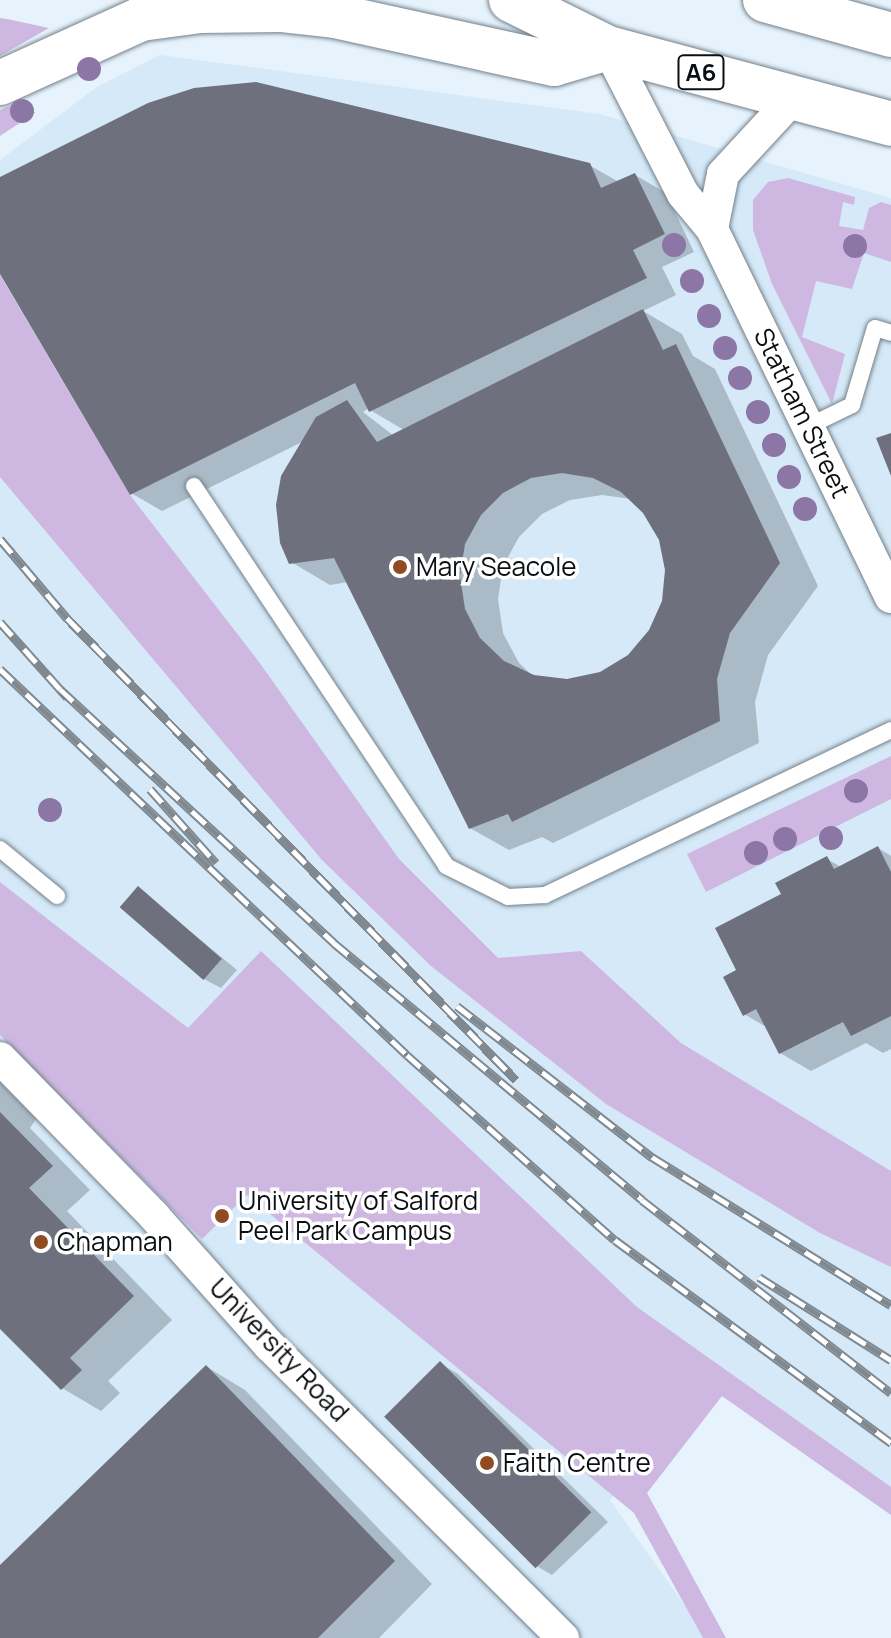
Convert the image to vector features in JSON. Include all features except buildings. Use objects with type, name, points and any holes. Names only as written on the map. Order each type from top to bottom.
[{"type":"highway","name":"A6","points":[[511,0],[608,48],[891,124]]},
{"type":"highway","points":[[765,0],[891,35]]},
{"type":"highway","points":[[0,83],[141,19],[200,11],[280,10],[335,16],[554,64],[608,48]]},
{"type":"street","name":"Statham Street","points":[[608,48],[683,194],[712,229],[891,597]]},
{"type":"street","points":[[712,229],[723,174],[794,97]]},
{"type":"street","name":"University Road","points":[[0,1058],[154,1216],[270,1346],[563,1638]]},
{"type":"lane","points":[[809,426],[852,405],[875,328],[891,333]]},
{"type":"lane","points":[[194,486],[446,866],[508,897],[545,895],[891,730]]},
{"type":"lane","points":[[0,849],[57,896]]},
{"type":"shaded area","points":[[0,18],[7,19],[49,28],[0,56]]},
{"type":"shaded area","points":[[160,55],[600,114],[891,198],[891,1515],[722,1396],[610,1500],[708,1638],[0,1638],[0,160],[97,87]]},
{"type":"shaded area","points":[[25,100],[35,113],[0,136],[0,110]]},
{"type":"shaded area","points":[[788,178],[855,197],[854,205],[843,202],[839,226],[863,230],[869,208],[881,202],[891,205],[891,262],[864,253],[852,289],[816,281],[802,337],[845,354],[832,404],[772,284],[753,230],[753,200],[768,182]]},
{"type":"shaded area","points":[[0,275],[130,495],[259,662],[399,859],[498,958],[581,951],[681,1043],[891,1171],[891,1267],[820,1233],[606,1104],[431,966],[322,860],[0,477]]},
{"type":"shaded area","points":[[891,756],[891,799],[706,892],[687,854]]},
{"type":"shaded area","points":[[0,882],[188,1028],[261,951],[637,1307],[891,1487],[891,1515],[722,1396],[647,1493],[726,1638],[703,1638],[634,1513],[247,1195],[202,1239],[0,1035]]},
{"type":"railway","points":[[0,539],[67,618],[516,1080]]},
{"type":"railway","points":[[0,622],[67,697]]},
{"type":"railway","points":[[0,669],[407,1055],[615,1240],[891,1443]]},
{"type":"railway","points":[[60,689],[334,943],[642,1200],[891,1393]]},
{"type":"railway","points":[[150,789],[216,863]]},
{"type":"railway","points":[[457,1006],[652,1157],[891,1305]]},
{"type":"railway","points":[[759,1277],[891,1360]]},
{"type":"place","name":"Mary Seacole","points":[[400,567]]},
{"type":"place","name":"University of Salford Peel Park Campus","points":[[222,1216]]},
{"type":"place","name":"Chapman","points":[[41,1242]]},
{"type":"place","name":"Faith Centre","points":[[487,1463]]}]
